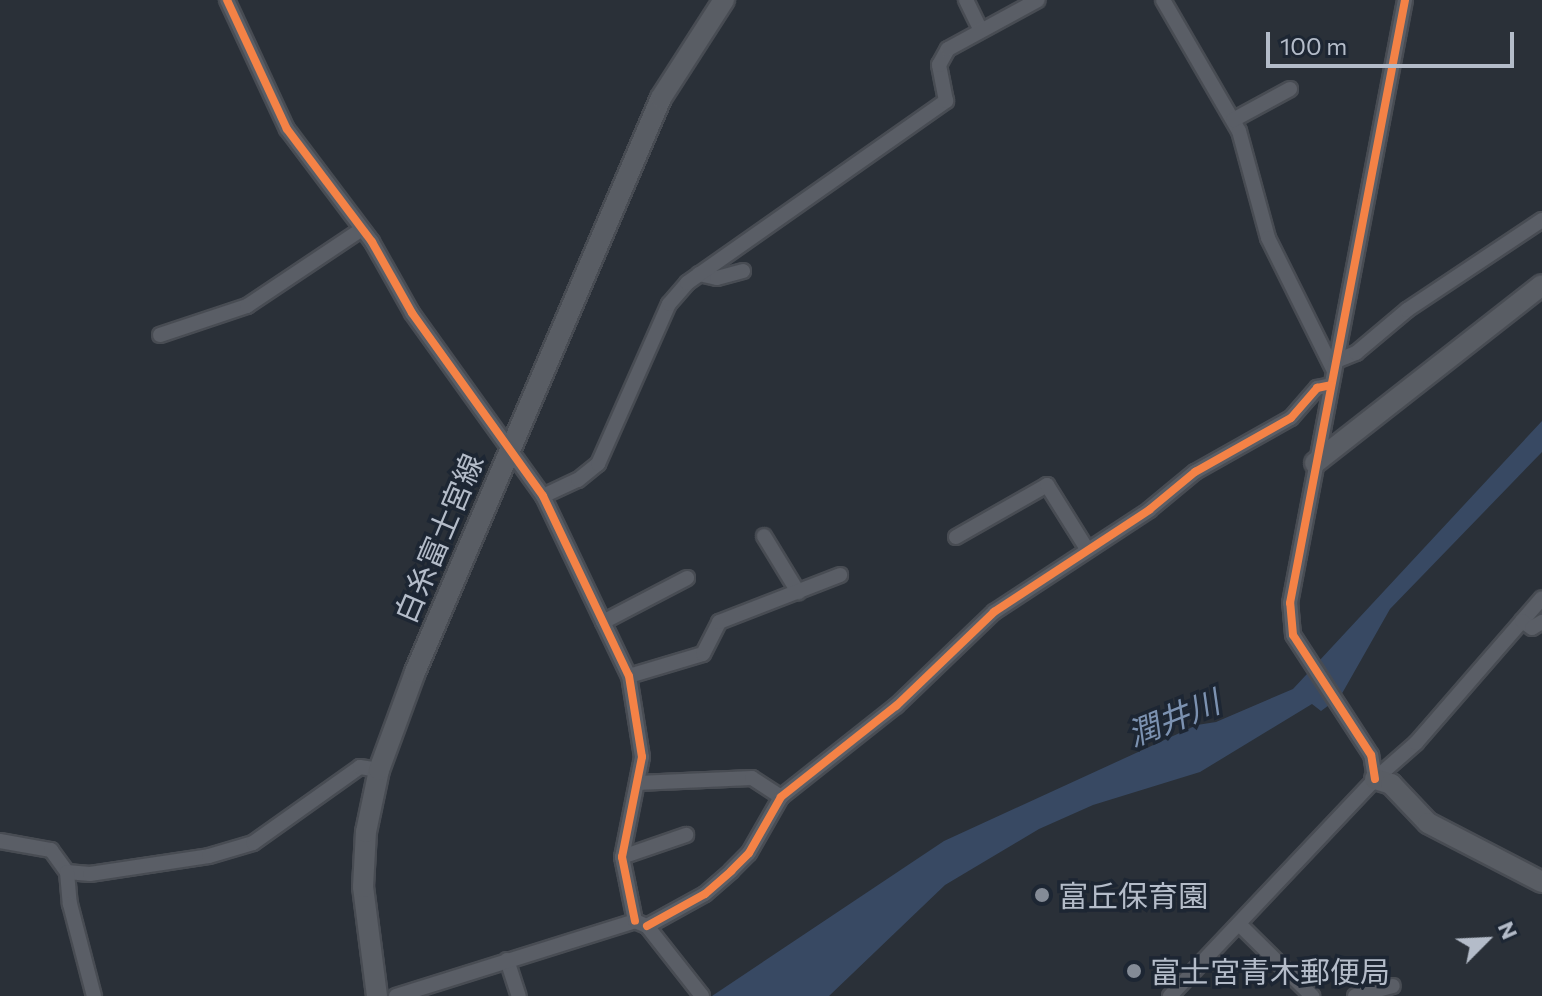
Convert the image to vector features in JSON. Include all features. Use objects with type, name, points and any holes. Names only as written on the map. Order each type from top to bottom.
[{"type":"main road","name":"白糸富士宮線","points":[[377,996],[363,887],[366,832],[379,770],[508,450],[661,98],[724,0]]},
{"type":"main road","points":[[1315,463],[1542,285]]},
{"type":"main road","points":[[1375,779],[1391,784],[1428,823],[1542,882]]},
{"type":"street","points":[[227,0],[287,129],[362,229],[412,313],[543,496],[629,676],[642,757],[622,857],[641,923],[702,996]]},
{"type":"street","points":[[966,0],[980,29]]},
{"type":"street","points":[[543,496],[578,480],[598,464],[669,304],[699,274],[946,101],[939,65],[948,49],[1038,0]]},
{"type":"street","points":[[1163,0],[1233,120],[1268,238],[1334,372]]},
{"type":"street","points":[[1375,779],[1371,755],[1308,665],[1293,635],[1290,603],[1405,0]]},
{"type":"street","points":[[1233,120],[1290,89]]},
{"type":"street","points":[[396,996],[423,992],[507,960],[641,923],[705,894],[749,853],[781,797],[896,706],[994,612],[1149,510],[1195,472],[1301,411],[1307,395],[1407,310],[1542,220]]},
{"type":"street","points":[[160,335],[247,306],[362,229]]},
{"type":"street","points":[[699,274],[717,278],[743,271]]},
{"type":"street","points":[[956,537],[1047,485],[1087,549]]},
{"type":"street","points":[[764,536],[798,592]]},
{"type":"street","points":[[629,676],[703,654],[719,622],[840,575]]},
{"type":"street","points":[[603,622],[687,578]]},
{"type":"street","points":[[1170,996],[1375,779],[1534,627],[1542,598]]},
{"type":"street","points":[[67,872],[90,874],[179,860],[253,843],[360,767],[379,770]]},
{"type":"street","points":[[637,783],[752,778],[781,797]]},
{"type":"street","points":[[622,857],[686,835]]},
{"type":"street","points":[[0,841],[51,850],[67,872],[70,904],[94,996]]},
{"type":"street","points":[[1239,924],[1312,996]]},
{"type":"street","points":[[507,960],[519,996]]},
{"type":"street","points":[[453,963],[464,976]]},
{"type":"street","points":[[1355,996],[1393,986]]},
{"type":"water","points":[[1542,421],[1542,452],[1390,609],[1340,697],[1321,711],[1312,704],[1200,772],[1093,805],[1039,829],[945,885],[829,996],[712,996],[944,841],[1197,725],[1216,722],[1293,689]]},
{"type":"cycle path","points":[[227,0],[287,129],[372,242],[412,313],[543,496],[629,676],[642,757],[622,857],[635,921]]},
{"type":"cycle path","points":[[1375,779],[1371,755],[1293,635],[1290,603],[1405,0]]},
{"type":"cycle path","points":[[647,926],[705,894],[731,871],[749,853],[781,797],[896,706],[994,612],[1149,510],[1195,472],[1291,418],[1317,388],[1331,385]]},
{"type":"place","name":"富丘保育園","points":[[1042,895]]},
{"type":"place","name":"富士宮青木郵便局","points":[[1134,971]]},
{"type":"water label","name":"潤井川","points":[[1173,717]]}]
